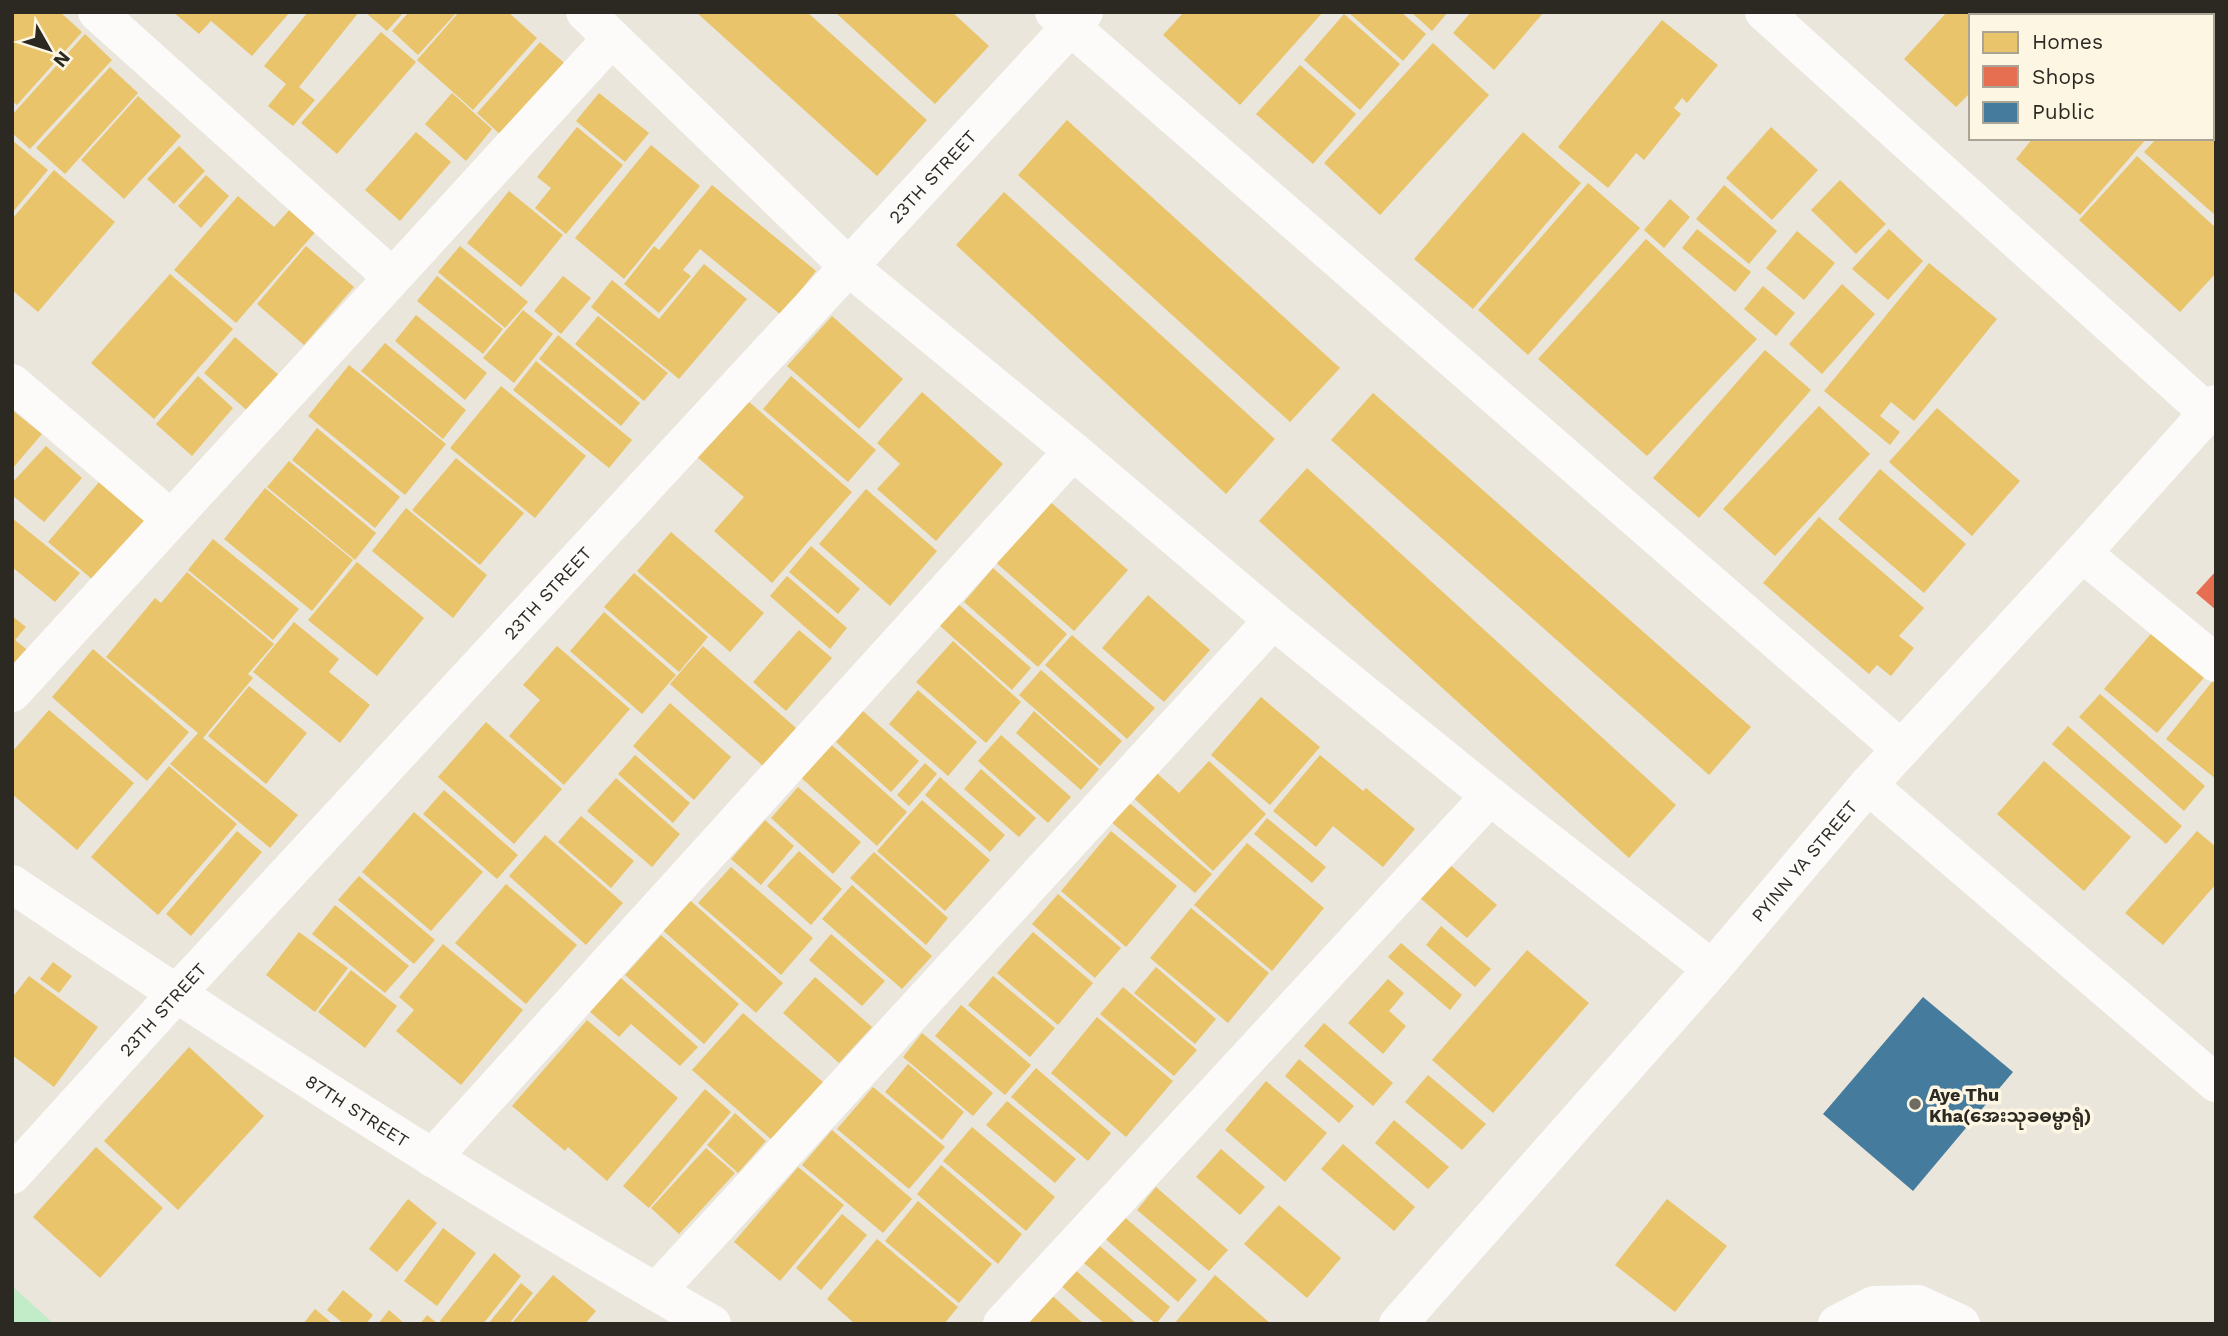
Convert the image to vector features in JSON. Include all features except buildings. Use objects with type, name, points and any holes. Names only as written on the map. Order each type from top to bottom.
[{"type":"street","points":[[97,12],[392,277]]},
{"type":"street","points":[[1764,12],[2211,408]]},
{"type":"street","points":[[1069,17],[1901,749]]},
{"type":"street","name":"23TH STREET","points":[[12,1175],[849,267],[1069,17]]},
{"type":"street","points":[[12,693],[392,277],[598,25],[849,267],[1273,620],[1490,796],[1712,969]]},
{"type":"street","points":[[12,383],[171,519]]},
{"type":"street","name":"PYINN YA STREET","points":[[1399,1324],[1712,969],[1868,785],[2082,553],[2211,408]]},
{"type":"street","points":[[432,1158],[1073,451]]},
{"type":"street","points":[[2082,553],[2216,663]]},
{"type":"street","points":[[656,1292],[1273,620]]},
{"type":"street","points":[[1868,785],[2216,1083]]},
{"type":"street","points":[[1002,1324],[1490,796]]},
{"type":"street","name":"87TH STREET","points":[[12,884],[176,994],[432,1158],[712,1324]]},
{"type":"street","points":[[1837,1324],[1874,1304],[1918,1304],[1961,1324]]},
{"type":"green space","points":[[12,1286],[54,1324],[12,1324]]},
{"type":"place","name":"Aye Thu Kha(အေးသုခဓမ္မာရုံ)","points":[[1915,1104]]}]
